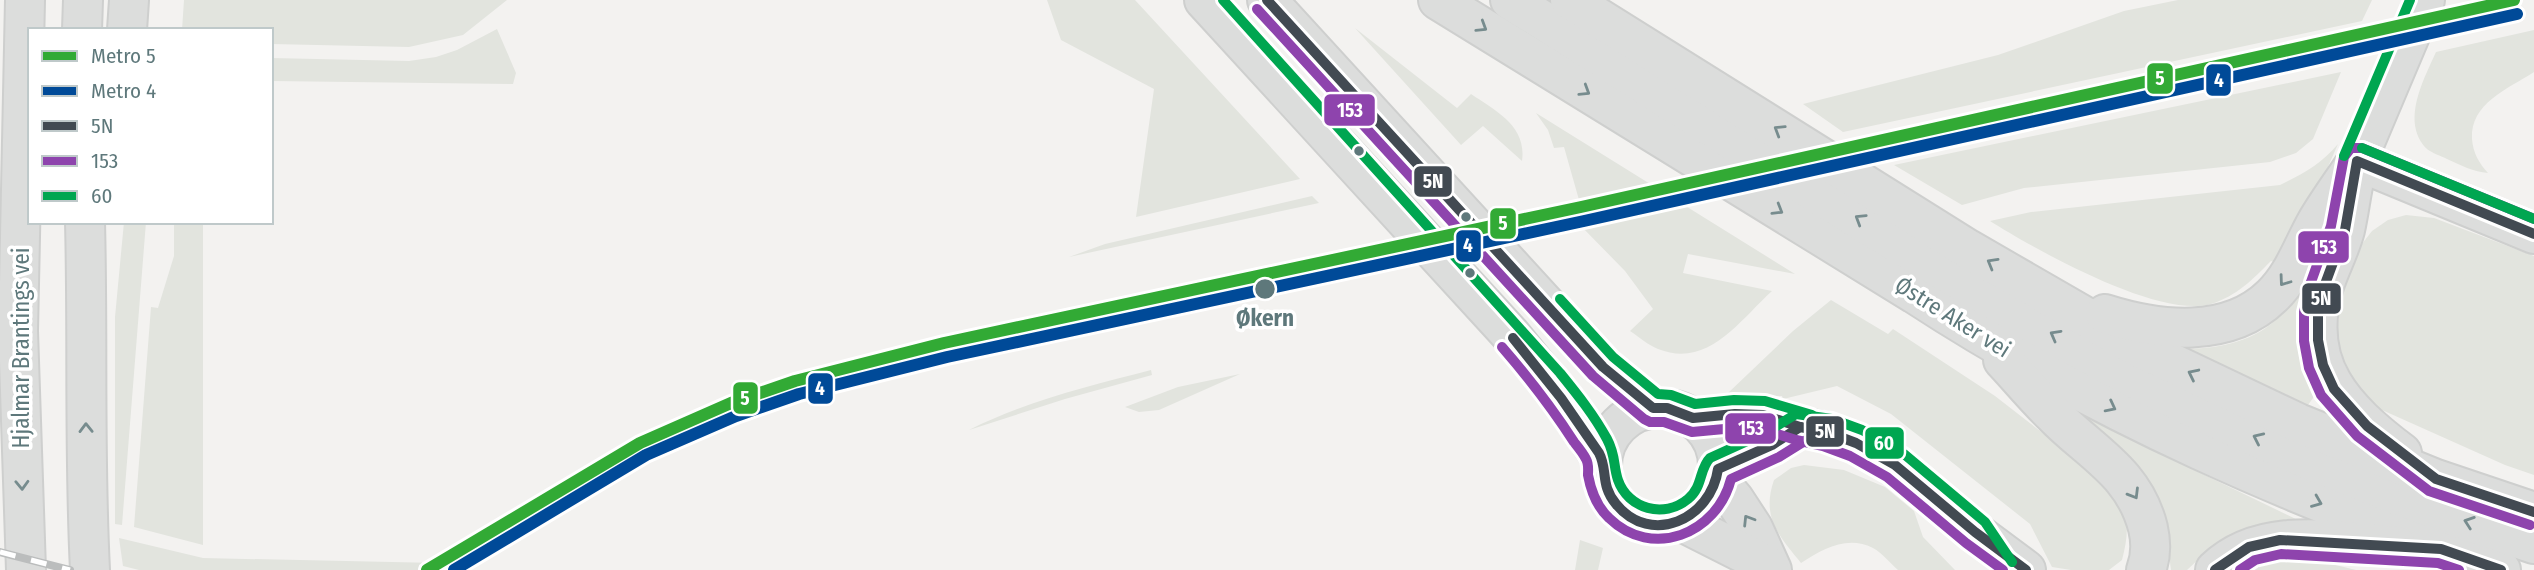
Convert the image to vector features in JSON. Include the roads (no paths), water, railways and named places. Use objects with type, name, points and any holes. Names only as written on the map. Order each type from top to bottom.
[{"type":"main road","name":"Hjalmar Brantings vei","points":[[25,0],[18,331],[26,570]]},
{"type":"main road","points":[[82,28],[83,0]]},
{"type":"main road","points":[[127,28],[129,0]]},
{"type":"main road","points":[[1204,0],[1477,298],[1555,388],[1602,459]]},
{"type":"main road","points":[[1267,0],[1603,367],[1653,408]]},
{"type":"main road","name":"Østre Aker vei","points":[[1438,0],[1916,294],[1986,340],[2104,404],[2299,494],[2441,550],[2501,570]]},
{"type":"main road","name":"Østre Aker vei","points":[[1510,0],[1955,278],[2116,369],[2286,451],[2436,510],[2534,544]]},
{"type":"main road","points":[[1570,0],[1968,249],[2136,346],[2298,424],[2436,479],[2534,512]]},
{"type":"main road","points":[[2052,298],[2112,317],[2169,328],[2196,328],[2228,323],[2257,309],[2274,295],[2288,276],[2317,222],[2357,160],[2425,0]]},
{"type":"main road","points":[[2357,160],[2534,234]]},
{"type":"main road","points":[[2357,160],[2345,230],[2324,287],[2318,314],[2318,340],[2323,365],[2334,389],[2367,426],[2436,479]]},
{"type":"main road","points":[[85,224],[86,491],[90,570]]},
{"type":"main road","points":[[87,294],[99,224]]},
{"type":"main road","points":[[1986,340],[2055,416],[2117,471],[2136,494],[2145,515],[2149,535],[2149,562],[2146,570]]},
{"type":"main road","points":[[1653,408],[1667,408],[1693,418],[1712,440],[1717,454],[1718,474],[1708,499],[1696,512],[1680,521],[1664,524],[1648,524],[1619,509],[1609,496],[1603,481],[1602,459],[1606,444],[1617,427],[1633,415],[1653,408]]},
{"type":"main road","points":[[1693,418],[1735,414],[1763,415],[1827,432],[1874,452],[1915,481],[2025,570]]},
{"type":"main road","points":[[1718,474],[1800,427]]},
{"type":"main road","points":[[1718,474],[1753,528],[1770,568]]},
{"type":"main road","points":[[1680,521],[1770,568]]},
{"type":"main road","points":[[1975,532],[2000,570]]},
{"type":"main road","points":[[2216,570],[2249,547],[2280,540],[2441,550]]},
{"type":"railway","points":[[0,552],[70,570]]},
{"type":"metro line","name":"5","points":[[427,570],[640,443],[731,403],[795,381],[944,343],[1581,207],[2514,0]]},
{"type":"metro line","name":"4","points":[[454,570],[646,455],[736,416],[799,394],[947,357],[1584,221],[2517,14]]},
{"type":"place","name":"Økern","points":[[1265,289]]}]
